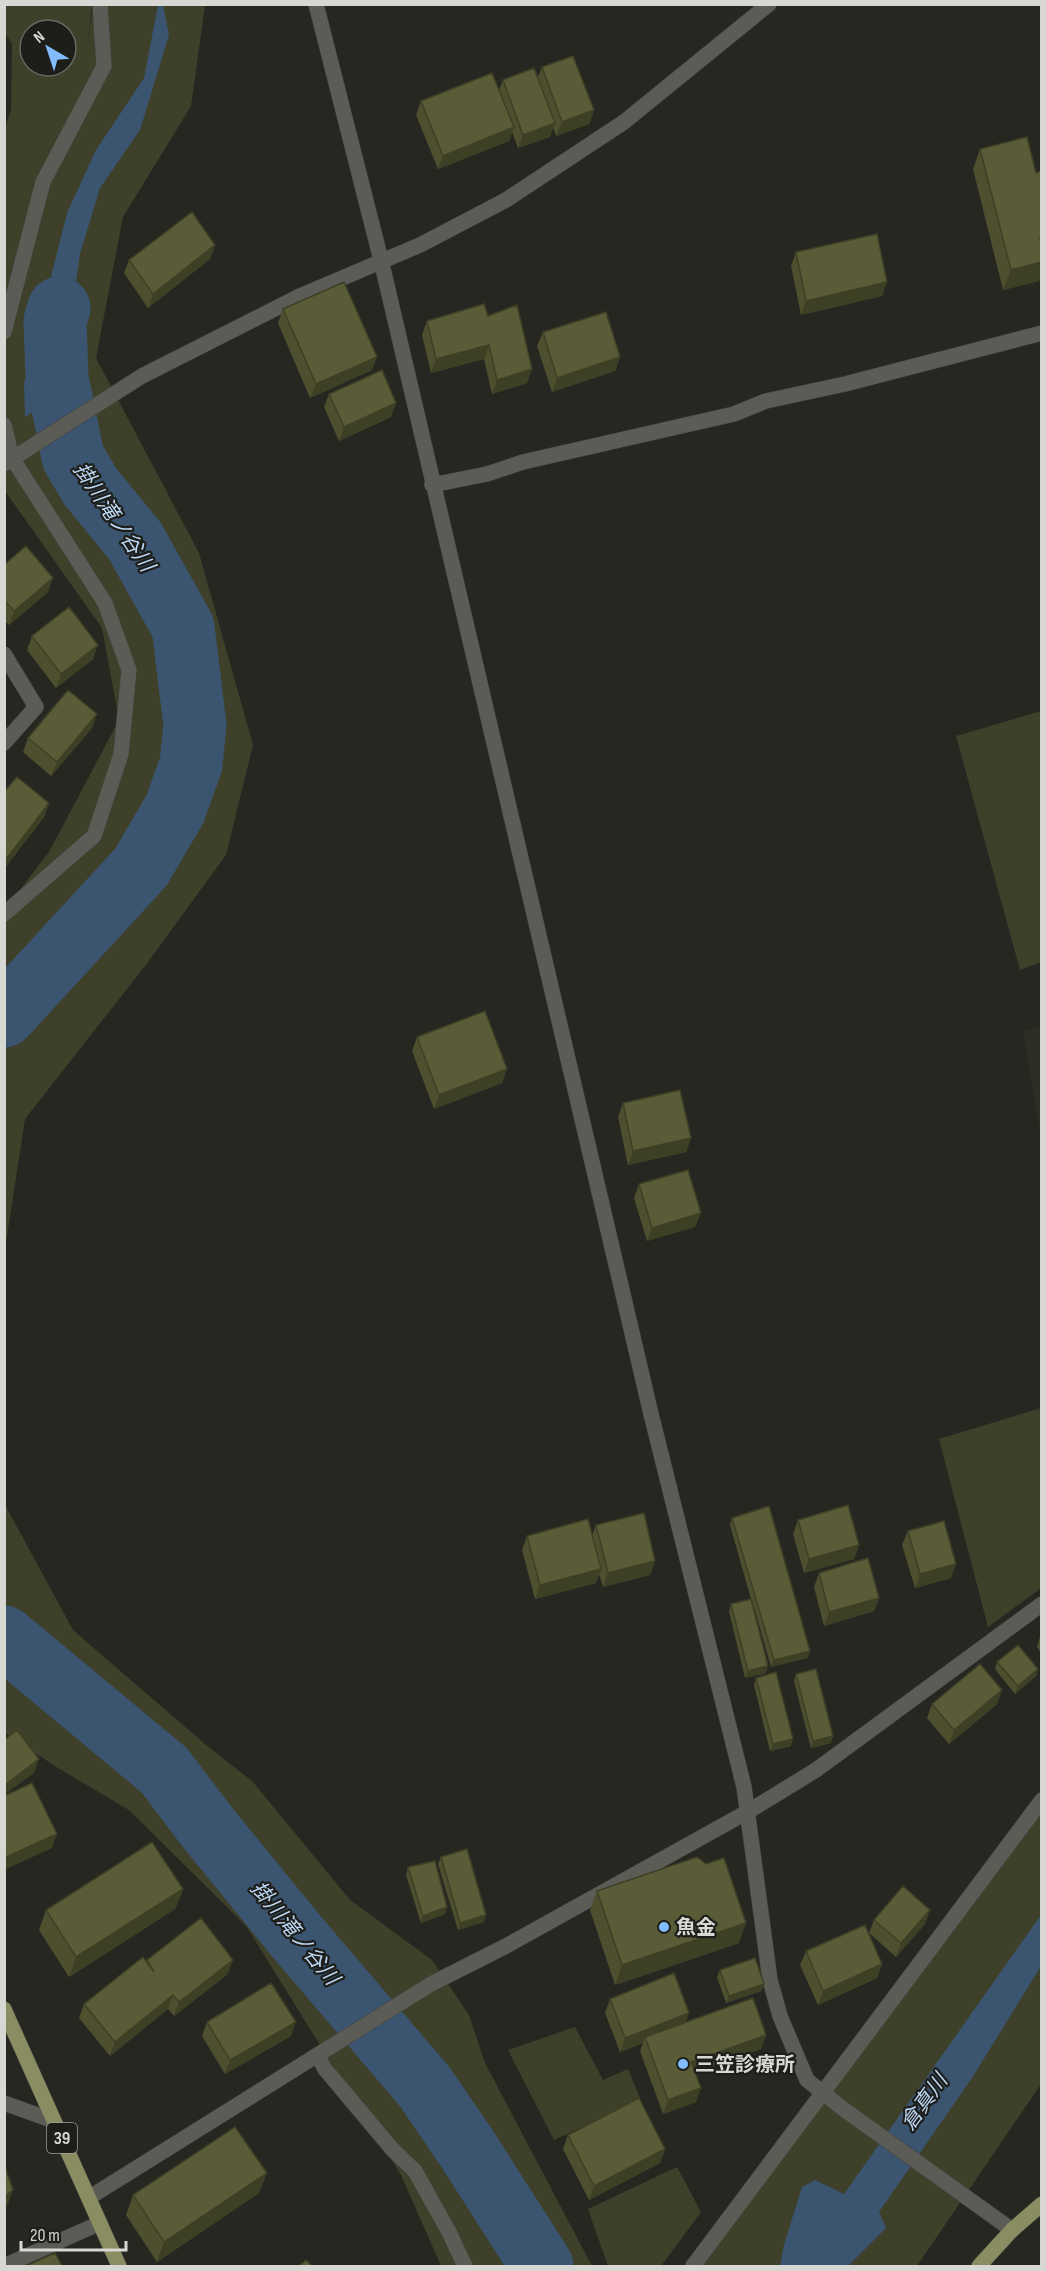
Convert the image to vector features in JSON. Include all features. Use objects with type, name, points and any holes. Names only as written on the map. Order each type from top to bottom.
[{"type":"main road","name":"39","points":[[4,2009],[120,2266]]},
{"type":"main road","points":[[979,2266],[1012,2230],[1041,2204]]},
{"type":"street","points":[[4,332],[44,182],[104,66],[100,4]]},
{"type":"street","points":[[316,4],[381,260],[651,1414],[749,1811],[770,1980],[780,2016],[807,2080],[842,2108],[1012,2230]]},
{"type":"street","points":[[8,461],[142,376],[300,296],[420,245],[506,200],[624,122],[769,4]]},
{"type":"street","points":[[432,485],[487,474],[523,462],[734,414],[766,401],[845,384],[1041,333]]},
{"type":"street","points":[[4,425],[8,461],[105,603],[129,670],[120,754],[94,836],[4,915]]},
{"type":"street","points":[[4,654],[36,707],[4,743]]},
{"type":"street","points":[[90,2197],[430,1984],[506,1947],[749,1811],[816,1770],[1041,1604]]},
{"type":"street","points":[[693,2266],[1041,1800]]},
{"type":"street","points":[[324,2052],[325,2069],[386,2141],[415,2171],[465,2266]]},
{"type":"street","points":[[4,2103],[54,2121]]},
{"type":"street","points":[[4,2266],[100,2223]]},
{"type":"shaded area","points":[[1042,1027],[1041,1136],[1023,1032]]},
{"type":"green space","points":[[5,5],[92,5],[87,51],[93,5],[205,5],[191,106],[123,217],[96,358],[199,553],[253,745],[226,855],[145,966],[25,1119],[5,1249],[5,909],[49,852],[119,720],[102,628],[5,491],[4,131],[11,110],[12,44],[5,33]]},
{"type":"green space","points":[[1041,711],[1041,962],[1020,970],[956,736]]},
{"type":"green space","points":[[1041,1408],[1041,1588],[988,1627],[939,1439]]},
{"type":"green space","points":[[4,1503],[73,1630],[206,1745],[253,1782],[350,1900],[432,1960],[469,2015],[485,2063],[592,2266],[441,2266],[401,2175],[246,1926],[129,1810],[5,1733]]},
{"type":"green space","points":[[1041,1800],[1041,2084],[917,2266],[693,2266]]},
{"type":"green space","points":[[575,2027],[603,2080],[628,2069],[641,2100],[554,2140],[508,2050]]},
{"type":"green space","points":[[677,2167],[701,2212],[661,2266],[608,2266],[588,2209]]},
{"type":"water","points":[[158,5],[163,5],[169,35],[140,130],[100,188],[80,254],[65,361],[72,386],[25,417],[24,384],[67,213],[96,150],[144,78]]},
{"type":"water","name":"倉真川","points":[[1041,1915],[1041,1966],[972,2078],[879,2212],[886,2228],[848,2266],[780,2266],[802,2187],[815,2180],[844,2194]]},
{"type":"building","points":[[573,56],[594,110],[562,122],[542,67]]},
{"type":"building","points":[[534,68],[555,123],[523,135],[503,80]]},
{"type":"building","points":[[492,73],[514,127],[443,156],[421,101]]},
{"type":"building","points":[[1027,137],[1036,173],[1041,171],[1041,262],[1011,270],[980,149]]},
{"type":"building","points":[[192,212],[215,245],[153,294],[129,260]]},
{"type":"building","points":[[877,234],[887,282],[806,301],[796,252]]},
{"type":"building","points":[[344,282],[377,357],[316,384],[283,309]]},
{"type":"building","points":[[484,304],[488,316],[517,305],[532,369],[497,380],[489,345],[436,359],[427,321]]},
{"type":"building","points":[[606,312],[620,357],[557,378],[543,332]]},
{"type":"building","points":[[382,370],[396,403],[344,427],[329,394]]},
{"type":"building","points":[[26,546],[53,578],[14,611],[4,600],[4,565]]},
{"type":"building","points":[[69,607],[98,645],[61,674],[32,636]]},
{"type":"building","points":[[68,690],[97,714],[57,762],[28,738]]},
{"type":"building","points":[[17,777],[49,803],[7,858],[4,856],[4,792]]},
{"type":"building","points":[[485,1011],[507,1069],[439,1095],[417,1037]]},
{"type":"building","points":[[680,1090],[691,1138],[633,1151],[623,1103]]},
{"type":"building","points":[[688,1170],[701,1213],[652,1228],[639,1184]]},
{"type":"building","points":[[848,1505],[859,1545],[809,1559],[798,1520]]},
{"type":"building","points":[[769,1506],[810,1651],[774,1660],[732,1518]]},
{"type":"building","points":[[644,1513],[655,1561],[608,1573],[596,1525]]},
{"type":"building","points":[[588,1519],[601,1569],[540,1585],[527,1536]]},
{"type":"building","points":[[944,1521],[956,1564],[920,1574],[908,1531]]},
{"type":"building","points":[[868,1558],[879,1598],[829,1612],[819,1573]]},
{"type":"building","points":[[751,1599],[768,1666],[748,1671],[731,1604]]},
{"type":"building","points":[[1018,1645],[1038,1669],[1018,1686],[997,1662]]},
{"type":"building","points":[[980,1664],[1002,1690],[954,1730],[932,1704]]},
{"type":"building","points":[[816,1669],[833,1736],[813,1741],[796,1674]]},
{"type":"building","points":[[776,1672],[793,1739],[773,1744],[756,1678]]},
{"type":"building","points":[[17,1730],[39,1759],[5,1785],[4,1740]]},
{"type":"building","points":[[32,1783],[57,1834],[4,1858],[4,1796]]},
{"type":"building","points":[[152,1842],[183,1889],[76,1957],[46,1910]]},
{"type":"building","points":[[467,1849],[486,1915],[460,1923],[441,1857]]},
{"type":"building","name":"魚金","points":[[697,1857],[706,1864],[724,1858],[746,1923],[622,1965],[597,1891]]},
{"type":"building","points":[[435,1861],[447,1907],[423,1916],[408,1867]]},
{"type":"building","points":[[903,1886],[930,1910],[901,1943],[874,1920]]},
{"type":"building","points":[[201,1918],[233,1960],[179,2002],[173,1995],[115,2042],[84,2004],[143,1957],[154,1972],[147,1960]]},
{"type":"building","points":[[865,1925],[882,1964],[823,1991],[806,1951]]},
{"type":"building","points":[[755,1958],[764,1984],[729,1996],[720,1970]]},
{"type":"building","points":[[674,1973],[689,2013],[625,2038],[610,1999]]},
{"type":"building","points":[[271,1983],[296,2022],[230,2060],[207,2022]]},
{"type":"building","name":"三笠診療所","points":[[753,1998],[766,2035],[691,2062],[701,2088],[668,2100],[645,2037]]},
{"type":"building","points":[[639,2098],[665,2149],[594,2186],[568,2135]]},
{"type":"building","points":[[235,2127],[267,2173],[164,2242],[133,2195]]},
{"type":"building","points":[[4,2164],[13,2190],[4,2197]]},
{"type":"building","points":[[55,2253],[62,2266],[26,2266]]},
{"type":"building","points":[[306,2260],[312,2266],[299,2266]]},
{"type":"waterway","name":"掛川滝ノ谷川","points":[[4,1016],[141,867],[175,809],[191,764],[195,725],[183,627],[135,541],[90,486],[73,457],[57,378],[55,321],[59,308]]},
{"type":"waterway","name":"掛川滝ノ谷川","points":[[4,1637],[164,1770],[297,1937],[425,2087],[542,2266]]},
{"type":"waterway","name":"掛川滝ノ谷川","points":[[4,1646],[13,1646]]},
{"type":"place","name":"魚金","points":[[664,1927]]},
{"type":"place","name":"三笠診療所","points":[[683,2064]]}]
